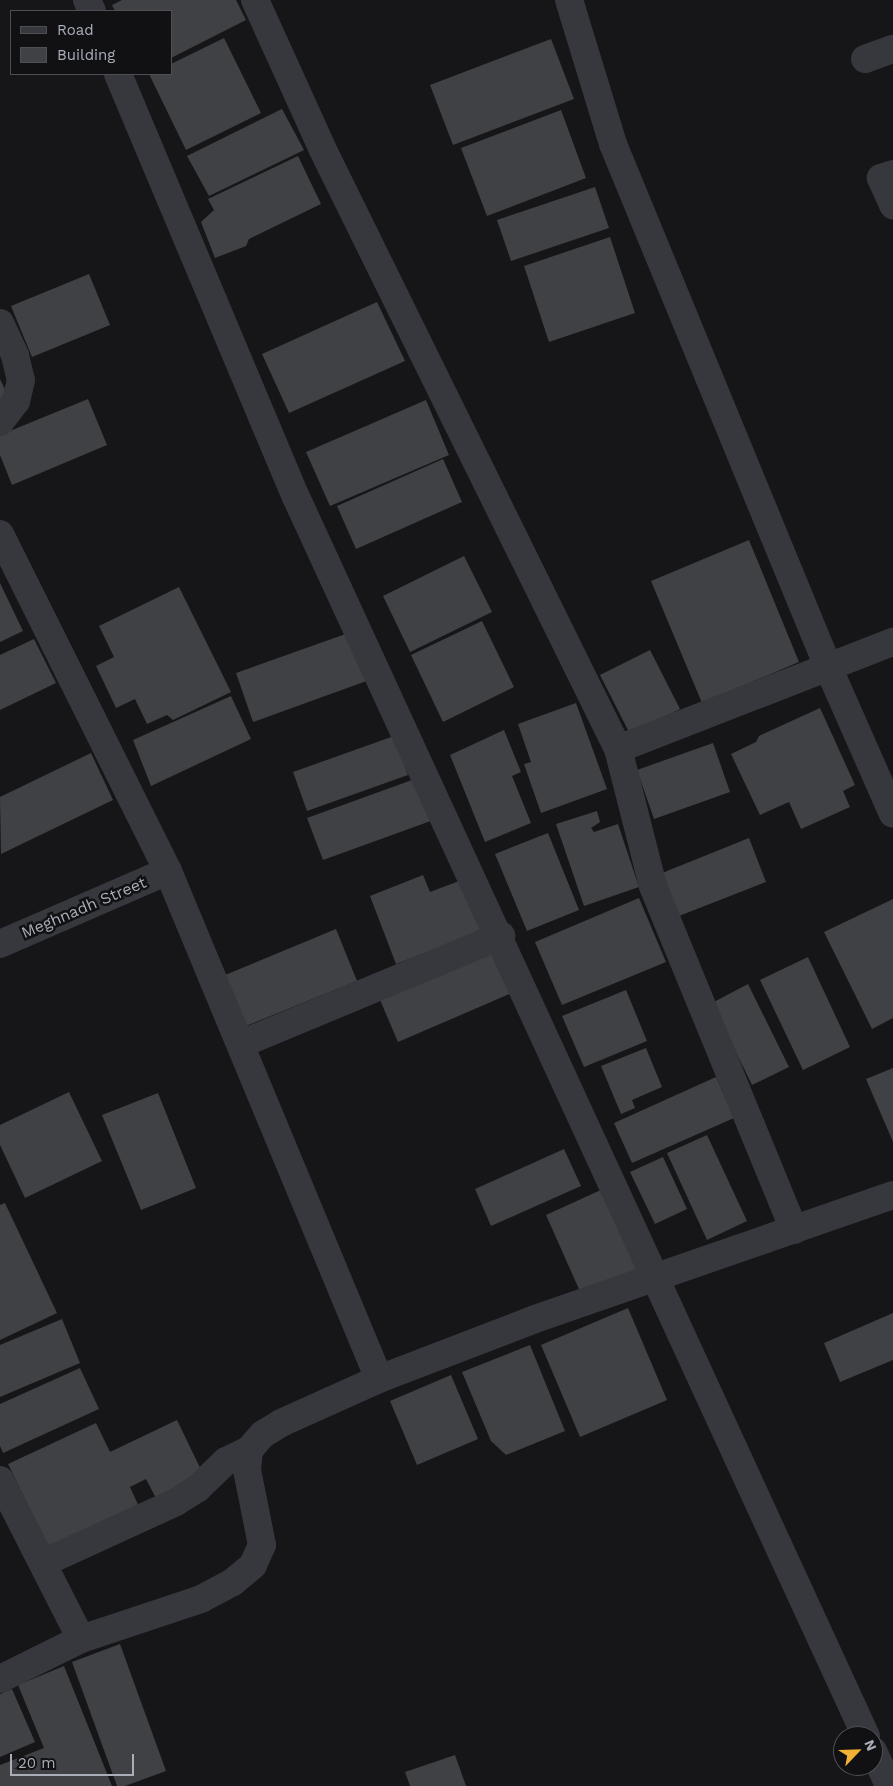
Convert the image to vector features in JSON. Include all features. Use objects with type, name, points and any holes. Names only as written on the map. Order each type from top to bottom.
[{"type":"street","points":[[255,0],[322,148],[618,749],[653,886],[794,1230]]},
{"type":"street","points":[[569,0],[613,144],[830,669],[893,814]]},
{"type":"street","points":[[865,59],[893,49]]},
{"type":"street","points":[[118,75],[296,496],[658,1277],[861,1726]]},
{"type":"street","points":[[893,174],[881,178],[893,205]]},
{"type":"street","points":[[0,323],[15,355],[21,380],[16,400],[0,422]]},
{"type":"street","points":[[0,534],[168,871],[379,1379]]},
{"type":"street","points":[[618,749],[830,669],[893,642]]},
{"type":"street","name":"Meghnadh Street","points":[[0,944],[168,871]]},
{"type":"street","points":[[241,1044],[501,936]]},
{"type":"street","points":[[43,1563],[176,1502],[198,1488],[226,1461],[249,1450],[263,1434],[281,1423],[379,1379],[536,1319],[893,1196]]},
{"type":"street","points":[[0,1679],[81,1639],[201,1599],[233,1582],[253,1565],[262,1545],[247,1470],[249,1450]]},
{"type":"street","points":[[0,1480],[81,1639]]},
{"type":"street","points":[[883,1773],[889,1786]]},
{"type":"building","points":[[122,0],[236,0],[246,20],[172,57],[172,10],[114,10],[112,5]]},
{"type":"building","points":[[224,38],[261,113],[186,150],[149,75],[172,75],[172,64]]},
{"type":"building","points":[[551,39],[574,99],[453,145],[430,85]]},
{"type":"building","points":[[282,109],[304,150],[209,196],[187,156]]},
{"type":"building","points":[[561,110],[586,178],[487,216],[461,148]]},
{"type":"building","points":[[298,156],[321,204],[249,239],[246,246],[215,258],[201,222],[214,210],[208,199]]},
{"type":"building","points":[[595,187],[609,228],[511,261],[497,220]]},
{"type":"building","points":[[610,237],[635,313],[549,342],[524,266]]},
{"type":"building","points":[[89,274],[110,325],[32,357],[11,306]]},
{"type":"building","points":[[377,302],[405,361],[289,413],[262,354]]},
{"type":"building","points":[[0,379],[10,400],[0,404]]},
{"type":"building","points":[[88,399],[107,445],[12,485],[0,455],[0,435]]},
{"type":"building","points":[[426,400],[449,455],[330,506],[306,452]]},
{"type":"building","points":[[443,459],[462,502],[356,549],[337,506]]},
{"type":"building","points":[[749,540],[799,662],[702,703],[651,581]]},
{"type":"building","points":[[464,556],[492,612],[410,652],[383,596]]},
{"type":"building","points":[[0,583],[23,631],[0,642]]},
{"type":"building","points":[[179,587],[231,692],[173,720],[167,715],[147,724],[135,699],[116,708],[96,666],[114,657],[99,626]]},
{"type":"building","points":[[482,621],[514,687],[443,722],[411,655]]},
{"type":"building","points":[[354,631],[372,679],[253,722],[236,673]]},
{"type":"building","points":[[34,639],[56,683],[0,710],[0,655]]},
{"type":"building","points":[[650,650],[680,709],[630,734],[600,675]]},
{"type":"building","points":[[231,696],[251,739],[151,786],[133,740]]},
{"type":"building","points":[[576,703],[607,789],[541,813],[524,764],[531,762],[518,724]]},
{"type":"building","points":[[820,708],[855,785],[843,791],[850,807],[801,829],[789,802],[760,815],[731,754],[756,742],[759,736]]},
{"type":"building","points":[[504,730],[521,772],[512,776],[531,823],[485,842],[450,755]]},
{"type":"building","points":[[394,736],[408,775],[307,811],[293,772]]},
{"type":"building","points":[[713,743],[730,792],[654,819],[637,770]]},
{"type":"building","points":[[91,753],[113,800],[1,854],[0,797]]},
{"type":"building","points":[[423,776],[439,818],[323,860],[307,818]]},
{"type":"building","points":[[597,811],[600,822],[591,828],[594,832],[618,824],[639,887],[584,906],[556,824]]},
{"type":"building","points":[[548,833],[579,910],[527,931],[495,854]]},
{"type":"building","points":[[749,838],[766,882],[679,916],[662,873]]},
{"type":"building","points":[[423,875],[430,892],[467,878],[487,929],[396,964],[370,896]]},
{"type":"building","points":[[639,898],[666,962],[562,1005],[535,942]]},
{"type":"building","points":[[893,899],[893,1018],[872,1029],[824,932]]},
{"type":"building","points":[[336,929],[357,981],[246,1026],[225,975]]},
{"type":"building","points":[[501,947],[519,990],[398,1042],[380,1000]]},
{"type":"building","points":[[808,957],[850,1047],[803,1070],[760,980]]},
{"type":"building","points":[[748,984],[789,1067],[752,1085],[712,1003]]},
{"type":"building","points":[[626,990],[647,1041],[584,1067],[562,1016]]},
{"type":"building","points":[[646,1048],[662,1087],[632,1100],[635,1108],[621,1114],[601,1066]]},
{"type":"building","points":[[893,1068],[893,1142],[866,1079]]},
{"type":"building","points":[[716,1077],[734,1118],[632,1163],[614,1123]]},
{"type":"building","points":[[69,1092],[102,1161],[25,1198],[0,1145],[0,1125]]},
{"type":"building","points":[[158,1093],[196,1188],[141,1210],[102,1115]]},
{"type":"building","points":[[707,1135],[747,1221],[707,1240],[667,1153]]},
{"type":"building","points":[[564,1149],[581,1186],[491,1226],[475,1189]]},
{"type":"building","points":[[663,1157],[687,1209],[655,1224],[630,1172]]},
{"type":"building","points":[[603,1189],[640,1270],[582,1296],[546,1215]]},
{"type":"building","points":[[5,1203],[57,1313],[0,1340],[0,1205]]},
{"type":"building","points":[[628,1308],[667,1400],[580,1437],[541,1345]]},
{"type":"building","points":[[893,1313],[893,1360],[840,1382],[824,1343]]},
{"type":"building","points":[[62,1319],[80,1363],[0,1397],[0,1345]]},
{"type":"building","points":[[530,1345],[565,1431],[506,1455],[491,1441],[462,1372]]},
{"type":"building","points":[[80,1368],[99,1409],[3,1453],[0,1446],[0,1404]]},
{"type":"building","points":[[451,1375],[478,1439],[417,1465],[390,1401]]},
{"type":"building","points":[[177,1420],[205,1478],[157,1500],[146,1479],[130,1487],[141,1511],[52,1555],[8,1464],[96,1423],[110,1452]]},
{"type":"building","points":[[120,1644],[166,1771],[125,1786],[117,1786],[72,1662]]},
{"type":"building","points":[[64,1666],[112,1786],[0,1786],[0,1765],[44,1748],[18,1685]]},
{"type":"building","points":[[12,1689],[35,1742],[0,1757],[0,1694]]},
{"type":"building","points":[[455,1755],[466,1786],[410,1786],[405,1772]]}]
